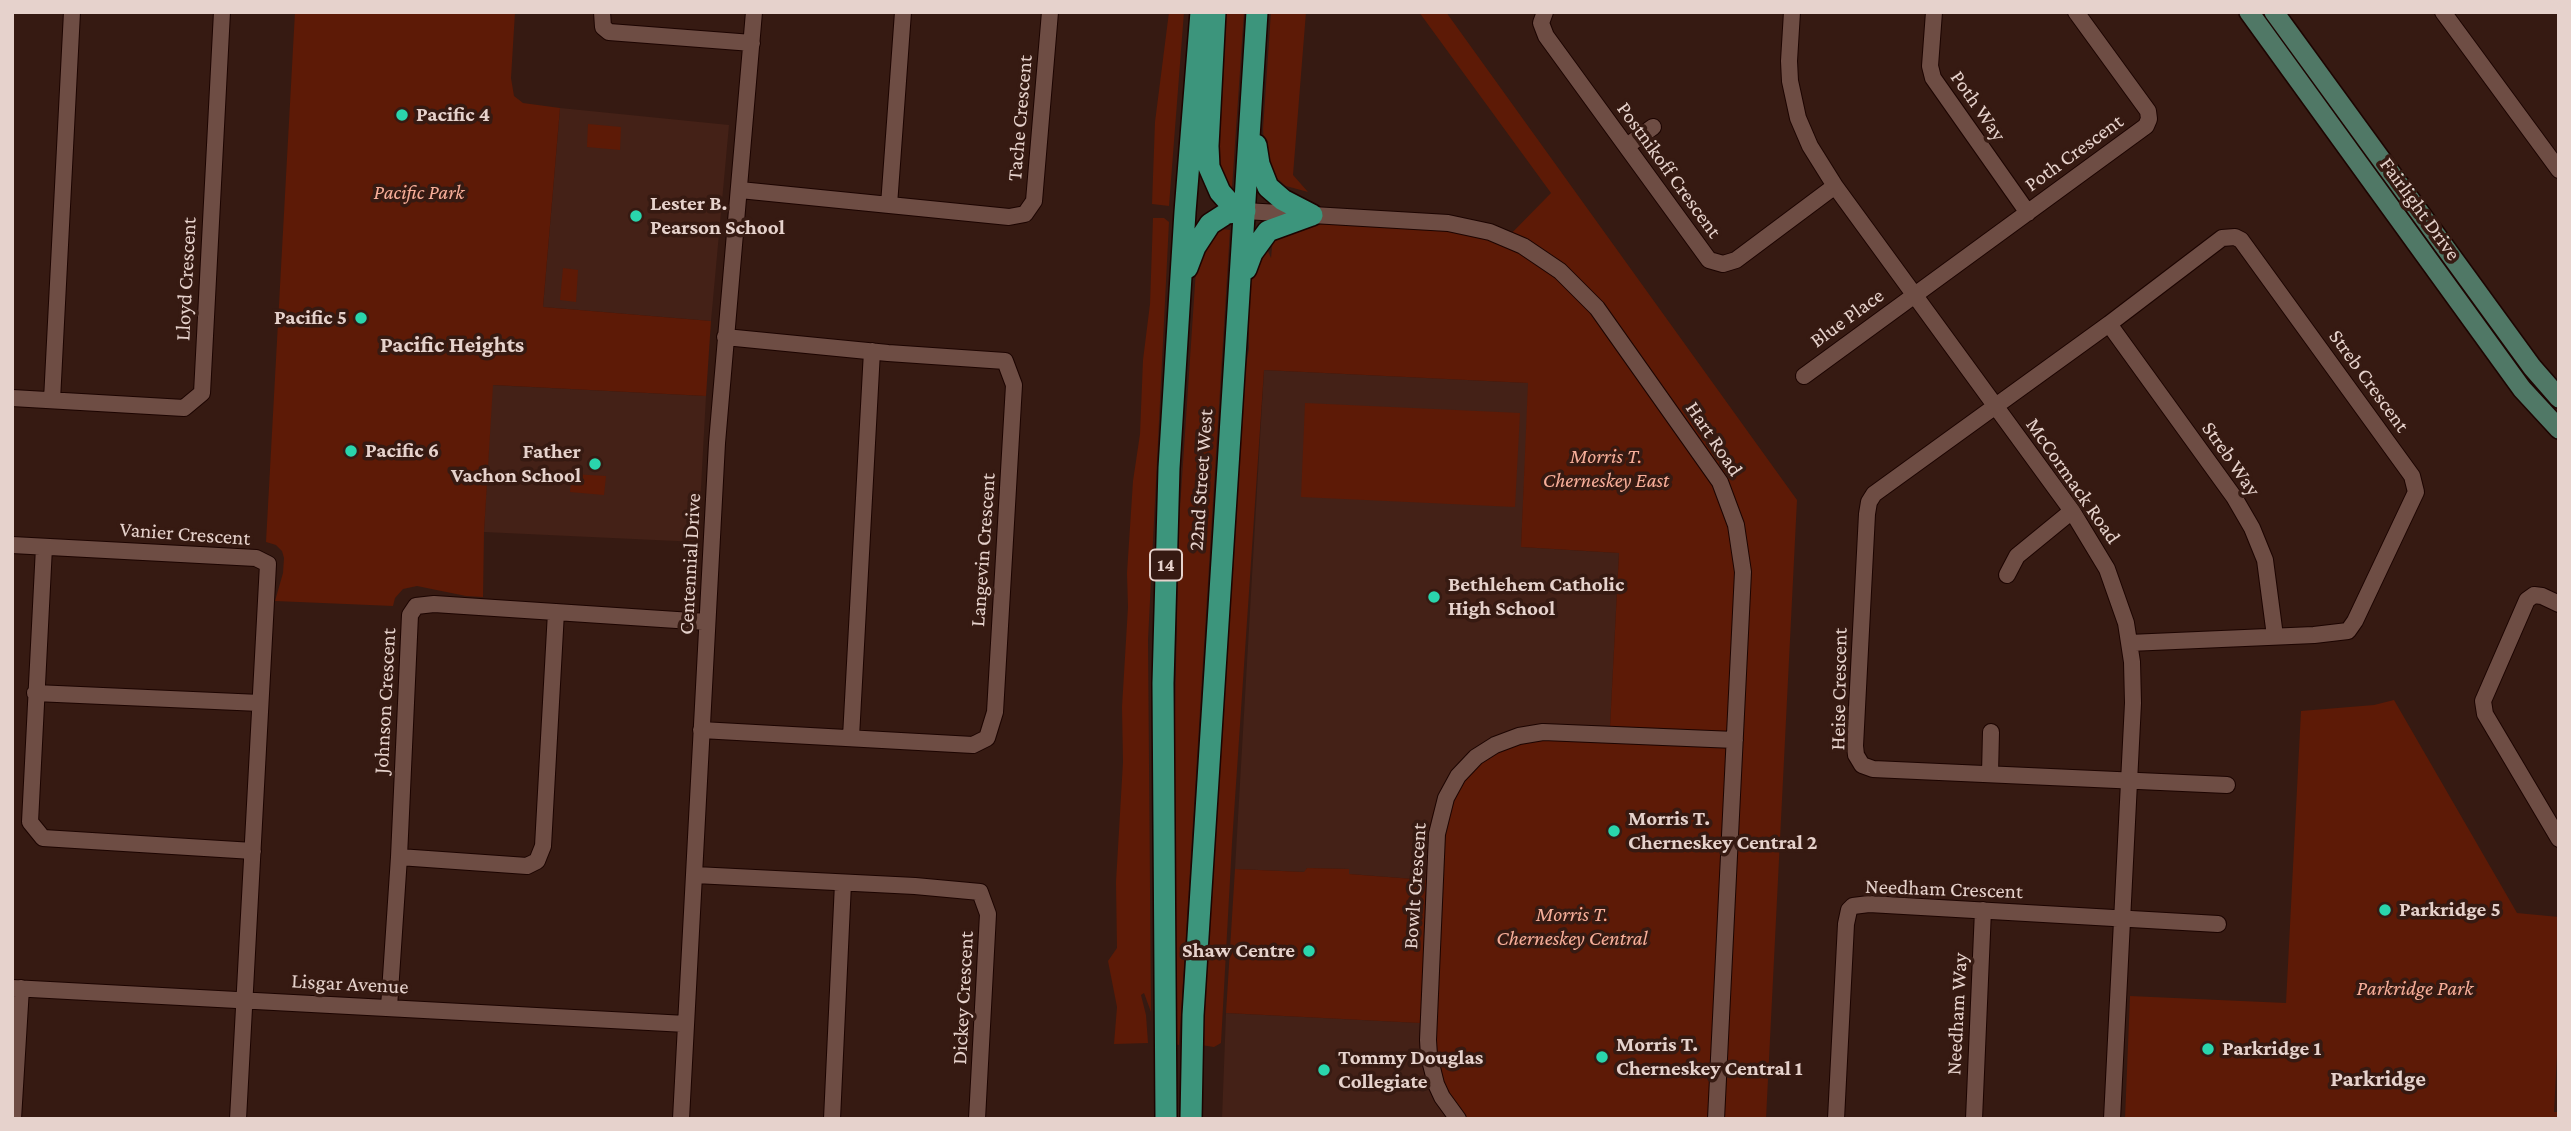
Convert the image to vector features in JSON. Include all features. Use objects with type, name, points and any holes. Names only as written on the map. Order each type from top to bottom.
[{"type":"highway","name":"22nd Street West","points":[[1166,1119],[1163,683],[1169,468],[1201,12]]},
{"type":"highway","points":[[1215,12],[1209,167],[1220,192],[1228,201],[1245,211]]},
{"type":"highway","name":"22nd Street West","points":[[1191,1119],[1193,1015],[1257,12]]},
{"type":"highway","points":[[1250,123],[1259,164],[1268,187],[1283,200],[1312,215]]},
{"type":"highway","points":[[1181,284],[1195,247],[1210,224],[1227,213],[1245,211]]},
{"type":"highway","points":[[1239,284],[1262,236],[1280,225],[1312,215]]},
{"type":"main road","name":"Fairlight Drive","points":[[2249,12],[2522,389],[2559,429]]},
{"type":"main road","name":"Fairlight Drive","points":[[2274,12],[2532,367],[2559,398]]},
{"type":"street","points":[[52,401],[72,12]]},
{"type":"street","name":"Lloyd Crescent","points":[[12,398],[184,408],[202,393],[222,12]]},
{"type":"street","points":[[602,12],[603,27],[609,32],[752,43]]},
{"type":"street","name":"Centennial Drive","points":[[681,1119],[707,622],[726,337],[754,12]]},
{"type":"street","points":[[889,205],[903,12]]},
{"type":"street","name":"Tache Crescent","points":[[740,190],[1009,217],[1025,214],[1034,201],[1050,12]]},
{"type":"street","name":"Postnikoff Crescent","points":[[1545,12],[1541,23],[1546,36],[1704,255],[1716,263],[1736,260],[1835,186]]},
{"type":"street","name":"McCormack Road","points":[[1792,12],[1789,61],[1793,101],[1810,146],[1835,186],[2072,511],[2107,569],[2123,614],[2133,680],[2112,1119]]},
{"type":"street","name":"Poth Way","points":[[1934,12],[1930,66],[1933,78],[2028,213]]},
{"type":"street","name":"Poth Crescent","points":[[1915,295],[2140,132],[2149,119],[2143,103],[2076,12]]},
{"type":"street","points":[[2443,12],[2559,170]]},
{"type":"street","points":[[1627,146],[1653,127]]},
{"type":"street","name":"Hart Road","points":[[1245,211],[1436,221],[1490,232],[1523,246],[1573,282],[1597,308],[1720,482],[1740,541],[1743,572],[1716,1119]]},
{"type":"street","name":"Streb Crescent","points":[[1994,407],[2222,238],[2235,237],[2241,240],[2412,476],[2416,492],[2412,503],[2352,627],[2343,633],[2129,643]]},
{"type":"street","name":"Blue Place","points":[[1804,376],[1915,295]]},
{"type":"street","name":"Streb Way","points":[[2109,324],[2248,520],[2265,560],[2275,636]]},
{"type":"street","name":"Langevin Crescent","points":[[701,730],[973,745],[987,738],[995,712],[1014,385],[1004,361],[726,337]]},
{"type":"street","points":[[851,737],[872,351]]},
{"type":"street","name":"Heise Crescent","points":[[1994,407],[1877,491],[1869,502],[1855,746],[1856,755],[1862,765],[1867,768],[2227,786]]},
{"type":"street","points":[[2007,575],[2022,551],[2072,511]]},
{"type":"street","name":"Vanier Crescent","points":[[12,545],[256,558],[268,564],[239,1119]]},
{"type":"street","points":[[44,547],[30,822],[43,838],[253,851]]},
{"type":"street","points":[[2559,604],[2542,596],[2534,595],[2527,600],[2483,701],[2485,714],[2559,839]]},
{"type":"street","name":"Johnson Crescent","points":[[389,1007],[410,615],[416,606],[434,604],[707,622]]},
{"type":"street","points":[[399,857],[527,866],[537,861],[543,846],[556,612]]},
{"type":"street","points":[[35,693],[260,703]]},
{"type":"street","name":"Bowlt Crescent","points":[[1458,1119],[1436,1084],[1428,1040],[1437,834],[1446,798],[1458,776],[1476,757],[1495,745],[1519,736],[1543,732],[1735,740]]},
{"type":"street","points":[[1990,774],[1991,732]]},
{"type":"street","name":"Dickey Crescent","points":[[695,875],[980,892],[988,914],[977,1119]]},
{"type":"street","points":[[832,1119],[843,883]]},
{"type":"street","name":"Needham Crescent","points":[[1836,1119],[1846,924],[1849,910],[1860,904],[2218,924]]},
{"type":"street","name":"Needham Way","points":[[1974,1119],[1983,910]]},
{"type":"street","points":[[13,1119],[17,988]]},
{"type":"street","name":"Lisgar Avenue","points":[[17,988],[686,1024]]},
{"type":"shaded area","name":"Lester B. Pearson School","points":[[560,108],[729,125],[711,321],[543,307]]},
{"type":"shaded area","name":"Bethlehem Catholic High School","points":[[1264,370],[1529,383],[1521,547],[1619,553],[1610,727],[1562,726],[1434,809],[1430,826],[1427,880],[1349,874],[1349,869],[1307,868],[1305,872],[1235,869]]},
{"type":"shaded area","name":"Father Vachon School","points":[[492,385],[706,396],[698,542],[484,532]]},
{"type":"shaded area","name":"Tommy Douglas Collegiate","points":[[1226,1013],[1421,1023],[1422,1061],[1426,1079],[1431,1093],[1449,1119],[1222,1119]]},
{"type":"green space","name":"Pacific Park","points":[[295,12],[515,12],[511,78],[514,96],[523,103],[560,108],[543,307],[711,321],[706,396],[493,385],[483,597],[417,586],[403,589],[395,598],[393,606],[275,601],[284,558],[276,545],[266,542]]},
{"type":"green space","points":[[1169,12],[1184,12],[1169,206],[1152,204],[1155,122]]},
{"type":"green space","points":[[1224,12],[1244,12],[1232,188],[1225,181],[1215,158]]},
{"type":"green space","points":[[1271,12],[1306,12],[1293,175],[1308,192],[1286,186],[1265,164],[1263,129]]},
{"type":"green space","points":[[1419,12],[1446,12],[1797,500],[1766,1119],[1449,1119],[1431,1093],[1426,1079],[1420,1023],[1226,1013],[1235,869],[1304,872],[1307,868],[1349,869],[1349,874],[1426,880],[1434,809],[1459,764],[1562,726],[1610,727],[1619,553],[1521,547],[1528,383],[1264,370],[1221,1043],[1214,1047],[1201,1045],[1242,388],[1249,348],[1248,301],[1252,275],[1265,244],[1271,258],[1273,237],[1313,225],[1449,231],[1501,244],[1551,193]]},
{"type":"green space","points":[[588,124],[621,127],[620,150],[587,147]]},
{"type":"green space","points":[[1153,218],[1164,218],[1169,222],[1148,640],[1151,1012],[1144,993],[1141,995],[1148,1043],[1114,1044],[1117,1007],[1108,961],[1117,948],[1116,882],[1123,762],[1122,707],[1128,607],[1127,573],[1133,481],[1140,434],[1143,360],[1150,304]]},
{"type":"green space","points":[[1211,230],[1230,230],[1179,1045],[1173,1044],[1174,759],[1179,523],[1196,269]]},
{"type":"green space","points":[[563,268],[578,270],[576,302],[560,300]]},
{"type":"green space","points":[[1305,403],[1520,413],[1515,507],[1301,497]]},
{"type":"green space","points":[[572,474],[606,476],[604,495],[570,492]]},
{"type":"green space","name":"Parkridge Park","points":[[2394,700],[2517,913],[2559,917],[2559,1017],[2554,1112],[2559,1112],[2559,1119],[2125,1119],[2130,996],[2286,1003],[2301,711],[2374,705]]},
{"type":"place","name":"Pacific 4","points":[[402,115]]},
{"type":"place","name":"Lester B. Pearson School","points":[[636,216]]},
{"type":"place","name":"Pacific 5","points":[[361,318]]},
{"type":"place","name":"Pacific 6","points":[[351,451]]},
{"type":"place","name":"Father Vachon School","points":[[595,464]]},
{"type":"place","name":"Bethlehem Catholic High School","points":[[1434,597]]},
{"type":"place","name":"Morris T. Cherneskey Central 2","points":[[1614,831]]},
{"type":"place","name":"Parkridge 5","points":[[2385,910]]},
{"type":"place","name":"Shaw Centre","points":[[1309,951]]},
{"type":"place","name":"Parkridge 1","points":[[2208,1049]]},
{"type":"place","name":"Morris T. Cherneskey Central 1","points":[[1602,1057]]},
{"type":"place","name":"Tommy Douglas Collegiate","points":[[1324,1070]]},
{"type":"district","name":"Pacific Heights","points":[[452,345]]},
{"type":"district","name":"Parkridge","points":[[2378,1079]]},
{"type":"park label","name":"Morris T. Cherneskey East","points":[[1606,469]]},
{"type":"park label","name":"Morris T. Cherneskey Central","points":[[1572,927]]}]
